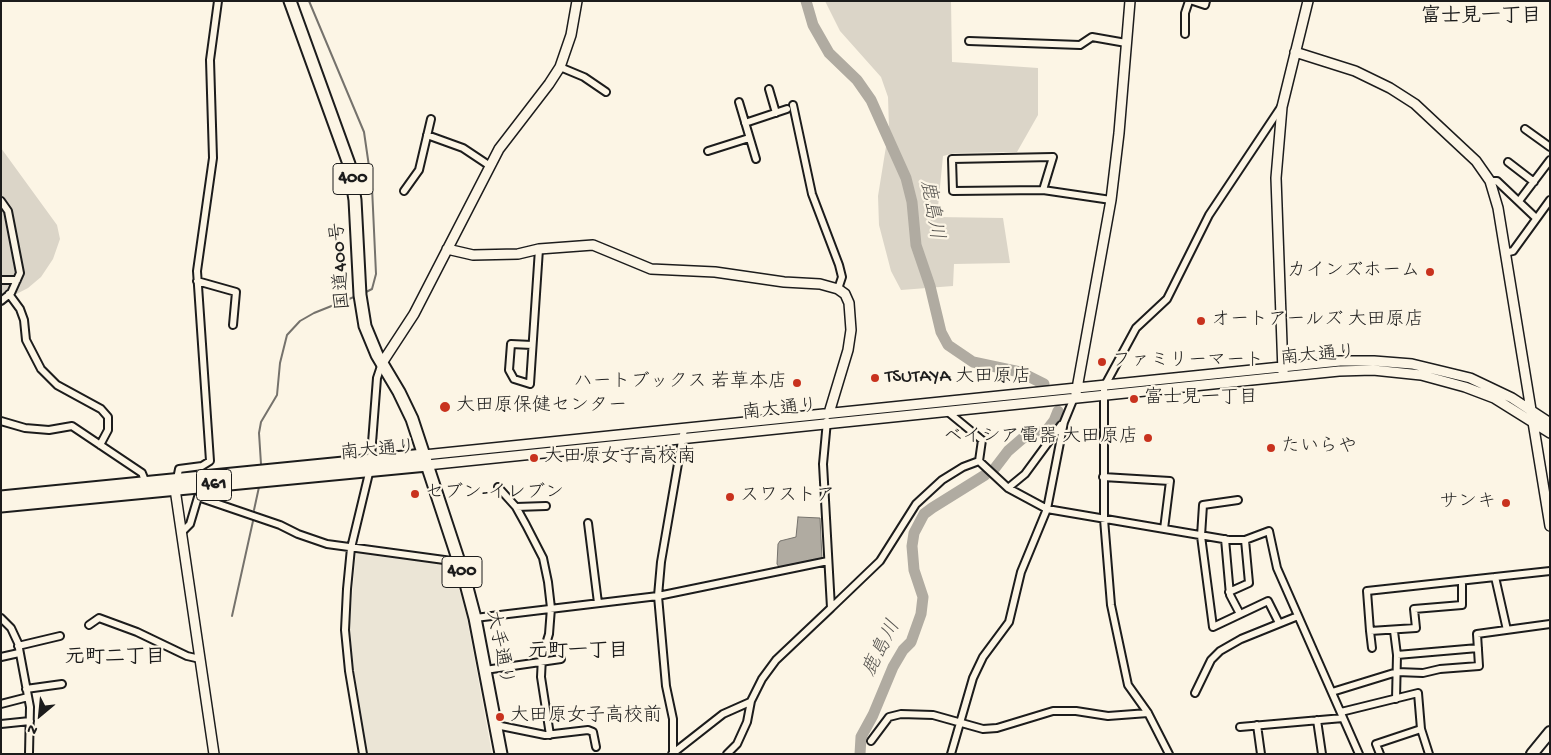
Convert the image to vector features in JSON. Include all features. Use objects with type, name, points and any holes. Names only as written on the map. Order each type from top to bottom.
[{"type":"highway","name":"国道400号","points":[[290,1],[349,164],[355,200],[362,313],[370,341],[406,405],[425,460]]},
{"type":"highway","name":"南大通り","points":[[1,506],[176,484],[425,460]]},
{"type":"highway","name":"大手通り","points":[[425,460],[459,562],[475,618],[501,754]]},
{"type":"highway","name":"南大通り","points":[[1,497],[146,483],[176,484]]},
{"type":"main road","points":[[1532,754],[1550,732]]},
{"type":"street","points":[[214,754],[181,533],[176,484],[179,469],[202,466],[210,461],[197,281],[213,158],[210,60],[218,1]]},
{"type":"street","points":[[363,754],[349,672],[345,630],[351,548],[371,465],[377,378],[382,363],[414,314],[499,149],[560,67],[571,35],[577,1]]},
{"type":"street","points":[[951,754],[973,678],[983,657],[1008,622],[1024,563],[1046,509],[1064,422],[1078,389],[1083,345],[1111,200],[1119,134],[1130,1]]},
{"type":"street","points":[[1185,34],[1186,13],[1189,1]]},
{"type":"street","points":[[1193,1],[1205,5],[1206,1]]},
{"type":"street","points":[[1283,372],[1278,288],[1276,178],[1282,107],[1308,1]]},
{"type":"street","points":[[969,41],[1080,45],[1092,37],[1126,43]]},
{"type":"street","points":[[1295,52],[1355,71],[1390,88],[1415,104],[1476,161],[1490,180],[1498,208],[1529,408],[1550,526]]},
{"type":"street","points":[[560,67],[584,77],[606,92]]},
{"type":"street","points":[[769,89],[776,113]]},
{"type":"street","points":[[739,102],[756,159]]},
{"type":"street","points":[[745,123],[790,107],[812,194],[839,265],[842,277],[838,288]]},
{"type":"street","points":[[1169,754],[1148,713],[1128,685],[1112,605],[1104,518],[1104,387],[1136,328],[1167,299],[1209,214],[1254,145],[1282,107]]},
{"type":"street","points":[[404,191],[419,170],[431,119]]},
{"type":"street","points":[[1525,129],[1550,148]]},
{"type":"street","points":[[427,135],[464,148],[490,166]]},
{"type":"street","points":[[708,151],[749,138]]},
{"type":"street","points":[[1043,190],[1053,157],[952,159],[953,191],[1043,190],[1111,200]]},
{"type":"street","points":[[1519,202],[1550,160]]},
{"type":"street","points":[[1508,162],[1534,182]]},
{"type":"street","points":[[1490,180],[1497,181],[1536,218]]},
{"type":"street","points":[[1505,253],[1513,251],[1550,200]]},
{"type":"street","points":[[1,201],[8,211],[16,243],[20,273],[8,294],[1,301]]},
{"type":"street","points":[[447,249],[473,255],[518,254],[539,248],[594,245],[651,268],[716,272],[784,282],[820,284],[838,288],[849,303],[851,330],[848,350],[826,424],[823,464],[831,608]]},
{"type":"street","points":[[532,345],[511,344],[509,370],[514,379],[530,384],[539,248]]},
{"type":"street","points":[[1,280],[17,280]]},
{"type":"street","points":[[197,281],[236,292],[234,325]]},
{"type":"street","points":[[8,294],[20,309],[24,320],[26,340],[41,369],[57,385],[101,409],[108,418],[108,430],[100,445]]},
{"type":"street","name":"南大通り","points":[[425,460],[683,434],[826,424],[1104,397],[1283,372],[1340,361],[1374,360],[1412,364],[1470,378],[1529,408],[1550,423]]},
{"type":"street","name":"南大通り","points":[[683,434],[829,414],[1078,389],[1283,372],[1373,370],[1421,375],[1465,387],[1494,398],[1550,433]]},
{"type":"street","points":[[948,412],[982,440],[979,461]]},
{"type":"street","points":[[1,421],[25,428],[49,430],[72,426],[142,473],[146,483]]},
{"type":"street","points":[[1008,488],[1024,474],[1064,422]]},
{"type":"street","points":[[673,753],[673,719],[666,686],[658,596],[661,562],[683,434]]},
{"type":"street","points":[[979,461],[1008,488],[1046,509],[1225,539],[1245,540],[1269,531],[1277,568],[1359,754]]},
{"type":"street","points":[[727,754],[737,744],[747,722],[750,702],[776,660],[880,560],[916,504],[942,480],[963,467],[979,461]]},
{"type":"street","points":[[1103,477],[1170,480],[1164,529]]},
{"type":"street","points":[[498,487],[516,506],[543,558],[551,608],[549,634],[541,663],[541,677],[550,735]]},
{"type":"street","points":[[181,533],[190,524],[198,497],[280,524],[312,539],[351,548],[459,562]]},
{"type":"street","points":[[1238,500],[1203,505],[1201,536],[1213,627],[1268,601],[1279,623]]},
{"type":"street","points":[[516,506],[546,506]]},
{"type":"street","points":[[588,523],[598,603]]},
{"type":"street","points":[[1225,539],[1229,592],[1240,614]]},
{"type":"street","points":[[1229,592],[1249,582],[1245,540]]},
{"type":"street","points":[[475,618],[658,596],[828,561]]},
{"type":"street","points":[[1372,648],[1367,590],[1550,571]]},
{"type":"street","points":[[1495,577],[1507,630]]},
{"type":"street","points":[[1370,631],[1394,631],[1416,628],[1414,609],[1462,604],[1462,581]]},
{"type":"street","points":[[1195,693],[1211,660],[1220,650],[1298,616]]},
{"type":"street","points":[[1,618],[11,628],[19,649],[28,697],[30,721],[29,754]]},
{"type":"street","points":[[89,625],[100,618],[137,632],[187,656],[200,659]]},
{"type":"street","points":[[1332,692],[1397,672],[1423,673],[1440,669],[1479,666],[1477,634],[1550,624]]},
{"type":"street","points":[[1394,631],[1397,655],[1396,699]]},
{"type":"street","points":[[1,657],[19,649],[60,636]]},
{"type":"street","points":[[1397,655],[1478,648]]},
{"type":"street","points":[[485,670],[561,659]]},
{"type":"street","points":[[26,689],[62,684]]},
{"type":"street","points":[[1240,727],[1317,720],[1418,694],[1422,729],[1429,754]]},
{"type":"street","points":[[1,704],[28,697]]},
{"type":"street","points":[[673,753],[723,714],[750,702]]},
{"type":"street","points":[[871,741],[888,717],[901,714],[933,715],[960,721],[982,729],[996,728],[1054,711],[1076,711],[1108,716],[1148,713]]},
{"type":"street","points":[[1317,720],[1322,754]]},
{"type":"street","points":[[1,724],[30,721]]},
{"type":"street","points":[[496,725],[550,735],[588,730],[592,732],[596,747]]},
{"type":"street","points":[[1257,725],[1261,754]]},
{"type":"street","points":[[1380,754],[1376,744],[1422,729]]},
{"type":"shaded area","points":[[825,1],[951,1],[952,62],[1038,68],[1038,115],[1017,152],[955,153],[943,156],[937,217],[1003,218],[1010,263],[954,264],[953,286],[901,290],[891,271],[879,225],[878,196],[889,128],[888,97],[881,77],[840,31]]},
{"type":"shaded area","points":[[1,148],[57,225],[60,239],[53,259],[41,277],[28,288],[1,302]]},
{"type":"shaded area","points":[[798,517],[820,518],[822,558],[779,567],[777,564],[778,544],[780,541],[796,537]]},
{"type":"shaded area","points":[[356,552],[453,565],[467,618],[492,754],[365,754],[349,631]]},
{"type":"waterway","points":[[309,1],[364,132],[372,187],[376,274],[372,289],[366,292]]},
{"type":"waterway","name":"鹿島川","points":[[806,1],[813,25],[829,53],[857,80],[871,100],[906,178],[912,202],[916,245],[930,286],[941,332],[948,345],[973,362],[1020,372],[1044,384]]},
{"type":"waterway","points":[[261,464],[259,433],[261,422],[277,395],[280,363],[287,335],[300,321],[314,313],[354,297]]},
{"type":"waterway","name":"鹿島川","points":[[995,468],[1008,451],[1023,438],[1047,430],[1054,421],[1058,411]]},
{"type":"waterway","name":"鹿島川","points":[[860,754],[861,737],[873,715],[893,667],[903,650],[911,642],[921,614],[923,597],[914,570],[912,546],[914,533],[924,514],[985,475]]},
{"type":"waterway","points":[[254,510],[259,487]]},
{"type":"waterway","points":[[232,616],[253,521]]},
{"type":"place","name":"カインズホーム","points":[[1430,272]]},
{"type":"place","name":"オートアールズ 大田原店","points":[[1201,321]]},
{"type":"place","name":"ファミリーマート","points":[[1102,362]]},
{"type":"place","name":"TSUTAYA 大田原店","points":[[875,378]]},
{"type":"place","name":"ハートブックス 若草本店","points":[[797,383]]},
{"type":"place","name":"富士見一丁目","points":[[1134,399]]},
{"type":"place","name":"大田原保健センター","points":[[445,407]]},
{"type":"place","name":"ベイシア電器 大田原店","points":[[1148,438]]},
{"type":"place","name":"たいらや","points":[[1271,448]]},
{"type":"place","name":"大田原女子高校南","points":[[534,458]]},
{"type":"place","name":"セブン-イレブン","points":[[415,494]]},
{"type":"place","name":"スワストア","points":[[730,497]]},
{"type":"place","name":"サンキ","points":[[1506,503]]},
{"type":"place","name":"大田原女子高校前","points":[[500,717]]},
{"type":"district","name":"富士見一丁目","points":[[1481,18]]},
{"type":"district","name":"元町一丁目","points":[[578,653]]},
{"type":"district","name":"元町二丁目","points":[[115,659]]}]
